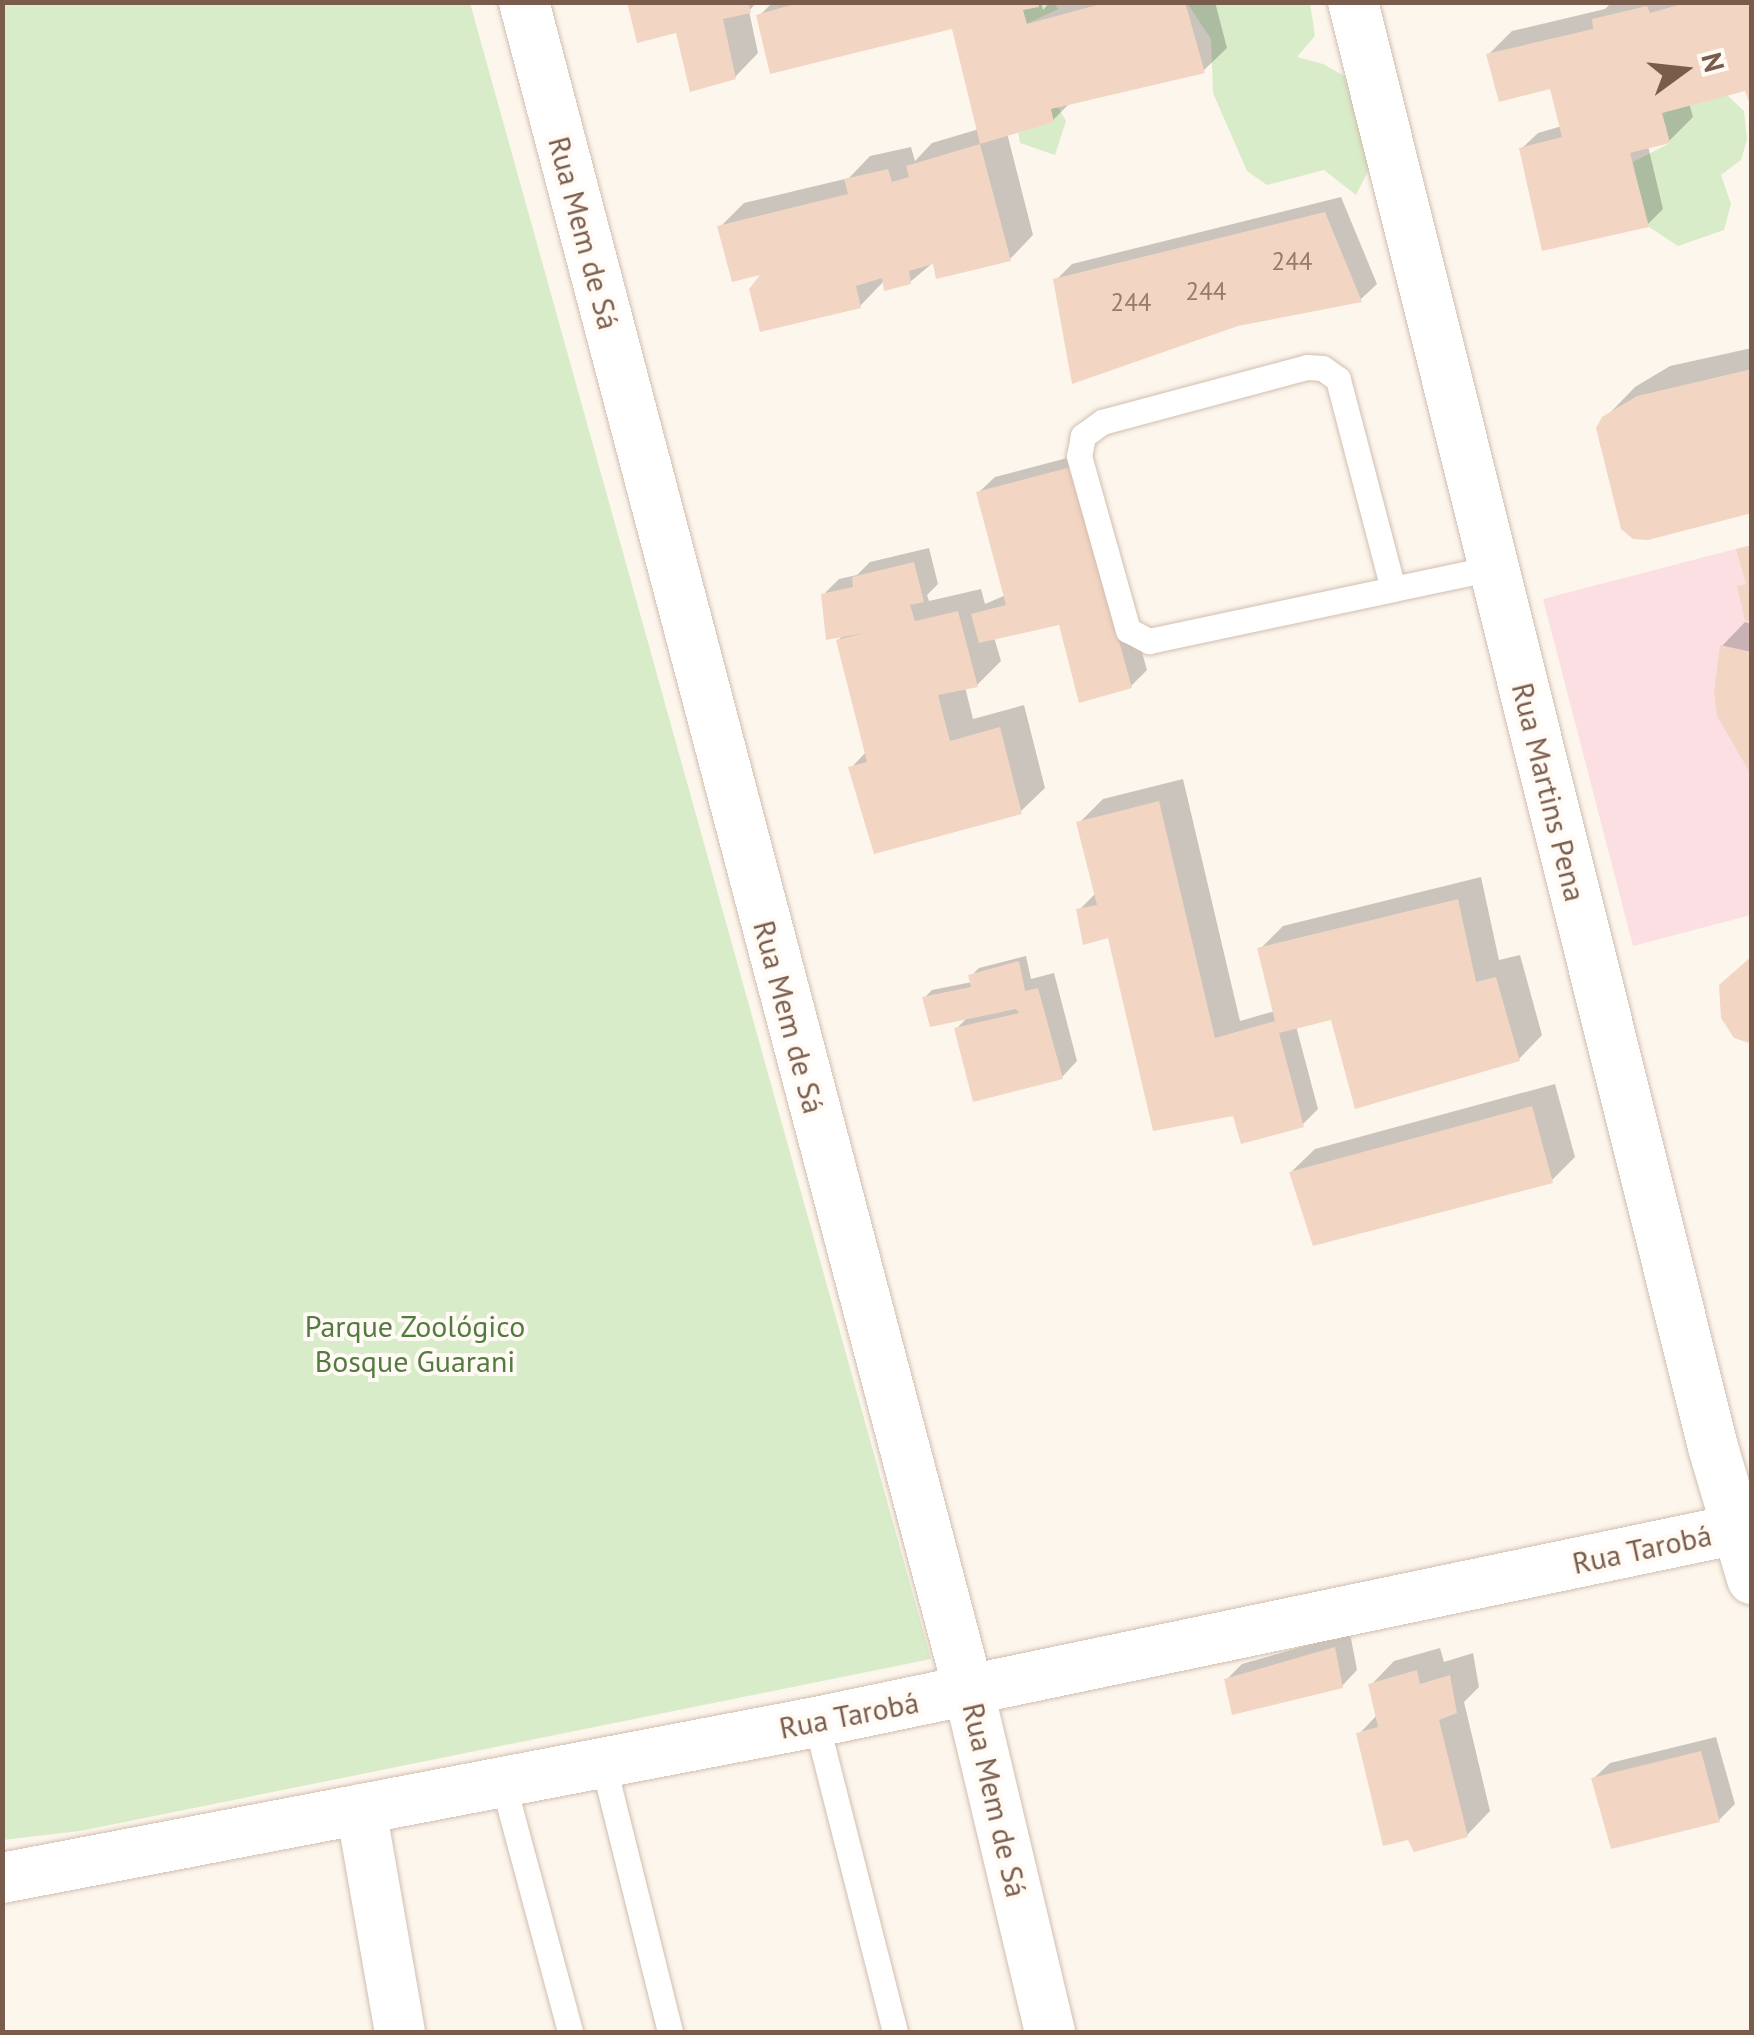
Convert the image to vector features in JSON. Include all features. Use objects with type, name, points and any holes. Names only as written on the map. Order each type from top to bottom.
[{"type":"street","name":"Rua Mem de Sá","points":[[524,2],[969,1692],[1050,2032]]},
{"type":"street","name":"Rua Martins Pena","points":[[1353,2],[1713,1447],[1745,1527],[1752,1579]]},
{"type":"street","name":"Rua Tarobá","points":[[2,1878],[969,1692],[1745,1527]]},
{"type":"street","points":[[360,1809],[400,2032]]},
{"type":"lane","points":[[1394,590],[1338,379],[1322,368],[1307,367],[1102,422],[1083,436],[1079,456],[1128,630],[1149,641],[1394,590],[1493,568]]},
{"type":"lane","points":[[816,1722],[895,2032]]},
{"type":"lane","points":[[602,1762],[670,2032]]},
{"type":"lane","points":[[503,1783],[570,2032]]},
{"type":"shaded area","points":[[1751,545],[1751,915],[1633,946],[1543,599]]},
{"type":"green space","name":"Parque Zoológico Bosque Guarani","points":[[2,3],[470,3],[931,1659],[80,1831],[3,1840]]},
{"type":"green space","points":[[997,3],[1054,3],[1058,9],[1024,25],[1030,57],[1066,121],[1055,155],[1020,143]]},
{"type":"green space","points":[[1187,3],[1310,3],[1315,36],[1297,57],[1323,64],[1357,83],[1377,153],[1356,195],[1324,170],[1267,185],[1247,171],[1213,93],[1211,39]]},
{"type":"green space","points":[[1727,95],[1744,111],[1747,140],[1741,160],[1721,175],[1731,204],[1724,230],[1678,246],[1649,227],[1634,192],[1633,162],[1670,143],[1662,113]]},
{"type":"building","points":[[627,2],[748,2],[751,13],[723,19],[736,79],[690,92],[676,33],[637,43]]},
{"type":"building","points":[[802,2],[1038,2],[1039,7],[1023,10],[1027,24],[1108,2],[1185,2],[1205,73],[1051,109],[1054,122],[980,144],[952,29],[770,74],[756,15]]},
{"type":"building","points":[[1689,2],[1752,2],[1752,110],[1745,91],[1662,113],[1670,143],[1630,153],[1649,227],[1542,251],[1519,148],[1562,137],[1550,89],[1499,102],[1486,54],[1593,29],[1592,19],[1647,6],[1650,13]]},
{"type":"building","points":[[980,144],[1011,261],[936,279],[933,264],[909,271],[911,284],[884,291],[882,278],[856,286],[861,308],[760,332],[749,289],[760,275],[732,282],[717,226],[848,194],[844,179],[888,169],[892,182],[909,177],[906,166]]},
{"type":"building","points":[[1325,212],[1362,302],[1238,326],[1072,384],[1053,279]]},
{"type":"building","points":[[1752,369],[1752,513],[1648,540],[1633,539],[1621,529],[1596,428],[1602,417],[1637,396]]},
{"type":"building","points":[[1071,467],[1132,688],[1079,703],[1059,625],[979,643],[971,614],[1006,605],[976,492]]},
{"type":"building","points":[[1752,545],[1752,620],[1745,621],[1737,586],[1746,584],[1736,549]]},
{"type":"building","points":[[914,562],[924,602],[910,605],[915,621],[958,611],[978,687],[938,695],[950,741],[1000,727],[1022,814],[874,854],[848,767],[867,762],[836,640],[865,633],[826,640],[821,594],[853,587],[852,577]]},
{"type":"building","points":[[1720,645],[1752,652],[1752,776],[1717,716],[1714,692]]},
{"type":"building","points":[[1159,801],[1215,1038],[1275,1021],[1257,948],[1458,899],[1476,982],[1496,977],[1520,1061],[1355,1109],[1331,1020],[1279,1033],[1304,1127],[1241,1144],[1233,1116],[1153,1131],[1108,938],[1083,945],[1076,909],[1097,905],[1076,822]]},
{"type":"building","points":[[1752,956],[1752,1044],[1734,1038],[1721,1018],[1719,985]]},
{"type":"building","points":[[1019,961],[1025,991],[1038,988],[1063,1079],[973,1102],[954,1028],[1019,1013],[1016,1009],[930,1027],[922,997],[971,987],[968,975]]},
{"type":"building","points":[[1532,1106],[1553,1183],[1313,1246],[1289,1172]]},
{"type":"building","points":[[1335,1647],[1343,1688],[1232,1715],[1224,1679]]},
{"type":"building","points":[[1417,1670],[1420,1684],[1450,1675],[1457,1713],[1439,1720],[1468,1837],[1414,1852],[1408,1840],[1383,1846],[1356,1733],[1378,1727],[1368,1684]]},
{"type":"building","points":[[1701,1751],[1720,1822],[1611,1849],[1591,1778]]}]
